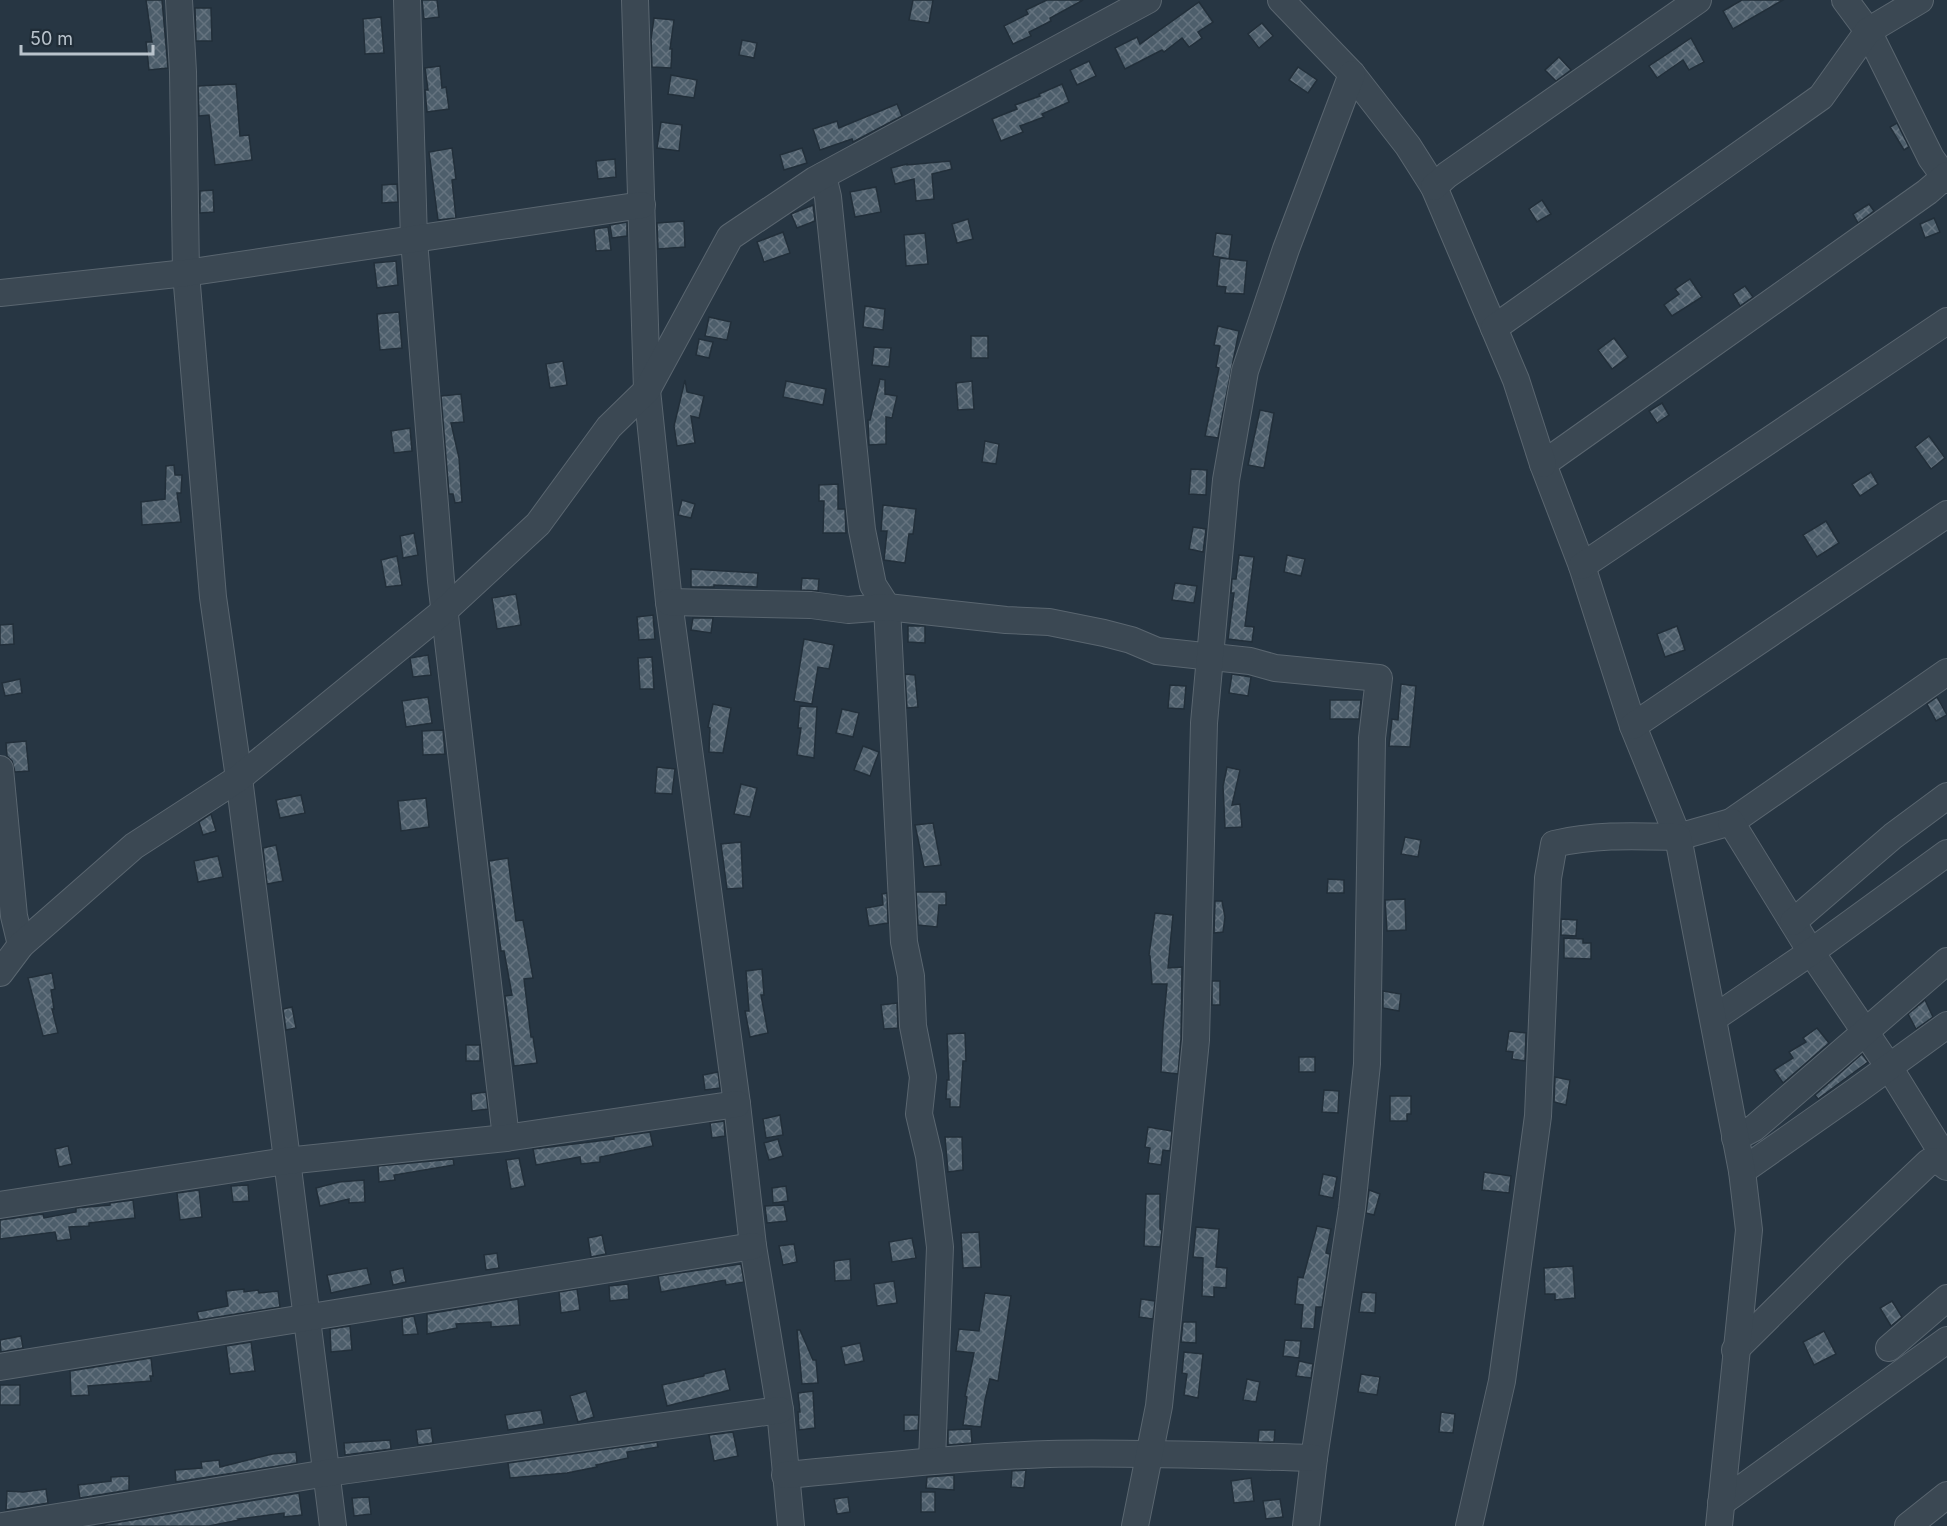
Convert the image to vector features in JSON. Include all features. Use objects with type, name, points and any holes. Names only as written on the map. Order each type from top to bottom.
[{"type":"street","points":[[179,0],[183,72],[186,273],[213,597],[239,778],[333,1526]]},
{"type":"street","points":[[407,0],[414,240],[444,611],[506,1137]]},
{"type":"street","points":[[635,0],[646,390],[669,602],[737,1104],[753,1246],[780,1410],[791,1526]]},
{"type":"street","points":[[0,973],[21,945],[134,846],[239,778],[444,611],[538,525],[609,427],[646,390],[730,237],[823,176],[1148,0]]},
{"type":"street","points":[[1281,0],[1352,74],[1408,146],[1434,187],[1516,380],[1543,464],[1582,566],[1633,726],[1678,837],[1742,1171],[1749,1230],[1720,1514]]},
{"type":"street","points":[[1434,187],[1447,175],[1698,0]]},
{"type":"street","points":[[1543,464],[1946,177],[1931,158],[1869,31],[1845,0]]},
{"type":"street","points":[[1494,328],[1821,97],[1869,31],[1920,0]]},
{"type":"street","points":[[1135,1526],[1159,1406],[1196,1040],[1204,723],[1226,480],[1245,371],[1286,249],[1352,74]]},
{"type":"street","points":[[823,176],[828,197],[862,530],[873,585],[887,607],[904,942],[911,976],[913,1026],[923,1077],[919,1114],[929,1156],[940,1247],[932,1461]]},
{"type":"street","points":[[0,294],[186,273],[642,205]]},
{"type":"street","points":[[1582,566],[1947,321]]},
{"type":"street","points":[[1633,726],[1947,514]]},
{"type":"street","points":[[669,602],[812,605],[848,610],[887,607],[1006,620],[1049,622],[1131,640],[1157,651],[1250,661],[1275,668],[1379,678],[1372,738],[1367,1064],[1352,1208],[1314,1458],[1306,1526]]},
{"type":"street","points":[[1468,1526],[1502,1381],[1523,1235],[1538,1116],[1548,878],[1554,844],[1576,839],[1616,836],[1678,837],[1731,822],[1947,672]]},
{"type":"street","points":[[0,769],[14,916],[21,945]]},
{"type":"street","points":[[1793,922],[1893,836],[1947,796]]},
{"type":"street","points":[[1731,822],[1811,952],[1889,1067],[1947,1161]]},
{"type":"street","points":[[1714,1018],[1811,952],[1947,854]]},
{"type":"street","points":[[1735,1138],[1754,1128],[1947,960]]},
{"type":"street","points":[[1742,1171],[1947,1025]]},
{"type":"street","points":[[0,1205],[286,1161],[506,1137],[737,1104]]},
{"type":"street","points":[[1735,1350],[1929,1162],[1939,1161],[1947,1167]]},
{"type":"street","points":[[0,1367],[753,1246]]},
{"type":"street","points":[[1889,1348],[1947,1298]]},
{"type":"street","points":[[1720,1514],[1947,1340]]},
{"type":"street","points":[[2,1526],[327,1473],[780,1410]]},
{"type":"street","points":[[785,1475],[932,1461],[1048,1454],[1314,1458]]},
{"type":"street","points":[[1908,1526],[1947,1494]]},
{"type":"building","points":[[146,0],[162,0],[168,68],[149,70],[146,42],[152,42]]},
{"type":"building","points":[[422,0],[437,0],[439,17],[424,19]]},
{"type":"building","points":[[913,0],[933,0],[929,23],[909,20]]},
{"type":"building","points":[[1047,0],[1083,0],[1029,32],[1031,36],[1013,44],[1004,26],[1028,14],[1026,10]]},
{"type":"building","points":[[1742,0],[1783,0],[1733,29],[1723,11]]},
{"type":"building","points":[[1199,2],[1213,22],[1198,32],[1202,38],[1189,47],[1182,38],[1164,52],[1162,50],[1125,69],[1115,48],[1137,37],[1140,44]]},
{"type":"building","points":[[195,8],[211,8],[212,41],[196,41]]},
{"type":"building","points":[[381,17],[384,53],[365,54],[363,19]]},
{"type":"building","points":[[654,18],[674,20],[670,49],[672,49],[671,68],[652,67],[651,39]]},
{"type":"building","points":[[1262,23],[1273,36],[1259,48],[1248,34]]},
{"type":"building","points":[[1691,38],[1704,62],[1689,70],[1683,60],[1657,78],[1649,66]]},
{"type":"building","points":[[742,40],[757,43],[754,58],[739,55]]},
{"type":"building","points":[[1559,57],[1571,70],[1556,81],[1545,70]]},
{"type":"building","points":[[1089,61],[1096,76],[1077,85],[1070,70]]},
{"type":"building","points":[[440,66],[442,88],[446,87],[449,109],[427,112],[425,90],[428,90],[425,68]]},
{"type":"building","points":[[1298,67],[1317,80],[1308,93],[1289,80]]},
{"type":"building","points":[[671,75],[697,80],[694,98],[668,94]]},
{"type":"building","points":[[236,84],[240,136],[249,135],[252,160],[215,165],[209,115],[199,116],[198,86]]},
{"type":"building","points":[[1062,84],[1069,102],[1042,114],[1044,117],[1020,126],[1023,132],[1001,141],[992,119],[1017,109],[1015,105],[1040,96],[1039,94]]},
{"type":"building","points":[[897,104],[902,116],[853,142],[852,139],[820,150],[813,129],[837,121],[839,128]]},
{"type":"building","points":[[661,122],[682,125],[679,151],[657,148]]},
{"type":"building","points":[[1897,123],[1909,147],[1904,150],[1890,127]]},
{"type":"building","points":[[452,148],[456,179],[452,180],[456,218],[438,220],[429,152]]},
{"type":"building","points":[[802,148],[807,163],[784,170],[780,155]]},
{"type":"building","points":[[615,159],[616,177],[598,179],[596,161]]},
{"type":"building","points":[[950,161],[952,169],[932,174],[934,199],[916,201],[914,179],[895,184],[891,168],[907,164]]},
{"type":"building","points":[[397,184],[398,202],[382,203],[382,185]]},
{"type":"building","points":[[876,187],[881,212],[855,217],[850,192]]},
{"type":"building","points":[[213,190],[214,212],[200,213],[200,191]]},
{"type":"building","points":[[1542,200],[1551,214],[1537,222],[1529,209]]},
{"type":"building","points":[[1869,204],[1874,211],[1858,223],[1853,214]]},
{"type":"building","points":[[813,205],[815,221],[797,228],[791,214]]},
{"type":"building","points":[[1934,218],[1940,232],[1925,238],[1920,224]]},
{"type":"building","points":[[968,219],[973,239],[957,243],[952,224]]},
{"type":"building","points":[[684,221],[685,247],[658,249],[657,223]]},
{"type":"building","points":[[627,222],[627,236],[612,238],[610,225]]},
{"type":"building","points":[[608,227],[611,250],[596,251],[594,229]]},
{"type":"building","points":[[783,232],[790,253],[764,262],[757,242]]},
{"type":"building","points":[[925,233],[928,264],[906,266],[904,235]]},
{"type":"building","points":[[1216,233],[1232,235],[1229,259],[1213,256]]},
{"type":"building","points":[[1220,258],[1247,261],[1244,294],[1225,293],[1226,287],[1217,286]]},
{"type":"building","points":[[396,261],[398,285],[377,288],[374,263]]},
{"type":"building","points":[[1690,279],[1702,297],[1672,316],[1664,305],[1679,294],[1675,289]]},
{"type":"building","points":[[1745,286],[1753,297],[1740,306],[1733,294]]},
{"type":"building","points":[[865,306],[885,309],[883,330],[863,327]]},
{"type":"building","points":[[399,312],[402,348],[380,350],[377,314]]},
{"type":"building","points":[[709,317],[731,322],[727,340],[705,336]]},
{"type":"building","points":[[1218,326],[1239,331],[1218,438],[1205,436],[1219,368],[1216,367],[1220,346],[1214,345]]},
{"type":"building","points":[[971,336],[988,336],[988,358],[971,358]]},
{"type":"building","points":[[1614,338],[1628,357],[1612,369],[1598,350]]},
{"type":"building","points":[[699,339],[713,342],[709,358],[696,355]]},
{"type":"building","points":[[874,347],[891,348],[889,367],[872,365]]},
{"type":"building","points":[[563,361],[567,385],[550,388],[546,364]]},
{"type":"building","points":[[880,379],[885,380],[885,394],[897,396],[892,418],[886,417],[886,444],[869,445],[868,420],[870,420]]},
{"type":"building","points":[[685,380],[687,392],[704,396],[699,418],[691,416],[695,443],[677,446],[674,426]]},
{"type":"building","points":[[786,381],[826,389],[823,405],[783,397]]},
{"type":"building","points":[[972,381],[974,409],[958,410],[956,383]]},
{"type":"building","points":[[461,394],[464,422],[451,423],[459,458],[462,502],[455,503],[453,494],[449,494],[441,396]]},
{"type":"building","points":[[1662,403],[1669,415],[1657,423],[1649,411]]},
{"type":"building","points":[[1260,410],[1274,413],[1264,468],[1248,465]]},
{"type":"building","points":[[410,428],[412,451],[394,453],[391,431]]},
{"type":"building","points":[[1929,436],[1945,458],[1931,469],[1915,447]]},
{"type":"building","points":[[985,441],[999,444],[996,464],[982,462]]},
{"type":"building","points":[[174,465],[175,475],[182,475],[181,493],[177,493],[181,522],[142,525],[141,502],[165,499],[166,466]]},
{"type":"building","points":[[1191,469],[1207,470],[1206,495],[1189,494]]},
{"type":"building","points":[[1871,472],[1878,484],[1860,496],[1852,484]]},
{"type":"building","points":[[838,484],[838,509],[845,509],[846,533],[823,533],[824,501],[819,501],[819,485]]},
{"type":"building","points":[[682,500],[695,504],[691,518],[678,515]]},
{"type":"building","points":[[883,505],[916,509],[913,534],[909,534],[905,563],[884,560],[887,531],[881,531]]},
{"type":"building","points":[[1826,521],[1839,543],[1817,557],[1803,535]]},
{"type":"building","points":[[1193,527],[1206,529],[1203,552],[1189,549]]},
{"type":"building","points":[[414,533],[418,555],[403,558],[400,536]]},
{"type":"building","points":[[1239,555],[1254,557],[1245,626],[1254,627],[1252,642],[1228,639],[1234,593],[1231,593],[1232,579],[1236,579]]},
{"type":"building","points":[[1287,555],[1305,559],[1301,576],[1284,572]]},
{"type":"building","points":[[397,556],[402,585],[386,587],[381,560]]},
{"type":"building","points":[[691,569],[758,573],[757,587],[714,585],[714,587],[691,587]]},
{"type":"building","points":[[802,578],[819,579],[818,591],[801,590]]},
{"type":"building","points":[[1175,583],[1197,586],[1194,603],[1172,600]]},
{"type":"building","points":[[516,594],[521,625],[497,629],[492,598]]},
{"type":"building","points":[[653,615],[655,639],[639,640],[637,617]]},
{"type":"building","points":[[693,618],[713,618],[711,633],[691,630]]},
{"type":"building","points":[[13,624],[14,644],[0,645],[0,625]]},
{"type":"building","points":[[908,626],[925,626],[925,643],[908,642]]},
{"type":"building","points":[[1677,626],[1685,650],[1665,657],[1657,634]]},
{"type":"building","points":[[804,639],[834,645],[829,669],[818,667],[812,704],[794,701]]},
{"type":"building","points":[[428,655],[431,675],[413,677],[410,658]]},
{"type":"building","points":[[652,657],[654,689],[640,689],[638,658]]},
{"type":"building","points":[[905,674],[915,675],[918,707],[907,708]]},
{"type":"building","points":[[1232,674],[1251,677],[1248,696],[1229,693]]},
{"type":"building","points":[[20,679],[22,693],[5,696],[2,683]]},
{"type":"building","points":[[1401,684],[1416,686],[1410,747],[1389,746],[1392,719],[1398,720]]},
{"type":"building","points":[[1170,685],[1186,686],[1184,709],[1168,708]]},
{"type":"building","points":[[428,697],[432,723],[406,727],[402,701]]},
{"type":"building","points":[[1937,697],[1947,715],[1936,721],[1927,704]]},
{"type":"building","points":[[1330,700],[1361,700],[1359,719],[1330,719]]},
{"type":"building","points":[[713,704],[731,708],[723,753],[709,752],[710,728],[708,727]]},
{"type":"building","points":[[800,706],[817,707],[814,758],[797,755],[801,728],[798,728]]},
{"type":"building","points":[[842,709],[859,713],[853,737],[836,733]]},
{"type":"building","points":[[443,730],[445,754],[423,755],[422,731]]},
{"type":"building","points":[[26,741],[29,771],[15,772],[12,761],[7,756],[6,743]]},
{"type":"building","points":[[863,746],[879,752],[870,776],[854,770]]},
{"type":"building","points":[[657,767],[675,769],[672,794],[655,793]]},
{"type":"building","points":[[1227,767],[1240,770],[1232,805],[1240,804],[1242,827],[1225,828],[1223,786]]},
{"type":"building","points":[[741,784],[757,788],[750,817],[734,814]]},
{"type":"building","points":[[301,795],[305,813],[280,818],[276,800]]},
{"type":"building","points":[[426,798],[429,827],[401,831],[398,801]]},
{"type":"building","points":[[211,814],[216,831],[203,835],[199,822]]},
{"type":"building","points":[[933,823],[941,865],[924,867],[915,825]]},
{"type":"building","points":[[1405,837],[1421,840],[1418,857],[1401,854]]},
{"type":"building","points":[[741,842],[743,888],[727,889],[721,844]]},
{"type":"building","points":[[276,845],[283,881],[267,884],[263,848]]},
{"type":"building","points":[[218,856],[223,877],[198,882],[194,861]]},
{"type":"building","points":[[508,858],[516,921],[523,920],[533,978],[524,979],[531,1037],[533,1037],[537,1063],[514,1066],[505,996],[512,995],[504,951],[501,951],[489,861]]},
{"type":"building","points":[[1328,879],[1344,880],[1344,893],[1327,893]]},
{"type":"building","points":[[916,892],[946,892],[946,905],[939,905],[937,927],[918,925]]},
{"type":"building","points":[[887,893],[888,923],[869,926],[866,908],[883,905],[882,894]]},
{"type":"building","points":[[1405,899],[1406,930],[1387,931],[1385,900]]},
{"type":"building","points":[[1215,901],[1222,901],[1225,917],[1223,932],[1214,933]]},
{"type":"building","points":[[1155,913],[1173,915],[1168,968],[1182,967],[1178,1074],[1161,1072],[1167,984],[1152,984],[1149,955]]},
{"type":"building","points":[[1561,919],[1577,920],[1576,936],[1561,935]]},
{"type":"building","points":[[1564,938],[1583,939],[1583,943],[1591,943],[1591,959],[1564,958]]},
{"type":"building","points":[[762,969],[764,995],[761,995],[768,1033],[750,1037],[745,1011],[749,1011],[746,971]]},
{"type":"building","points":[[52,973],[55,989],[51,990],[54,1009],[52,1009],[58,1033],[43,1036],[28,978]]},
{"type":"building","points":[[1212,981],[1220,981],[1220,1005],[1212,1005]]},
{"type":"building","points":[[1383,991],[1401,994],[1399,1011],[1383,1008]]},
{"type":"building","points":[[1925,1000],[1933,1017],[1916,1029],[1908,1014]]},
{"type":"building","points":[[897,1003],[898,1028],[884,1029],[881,1005]]},
{"type":"building","points":[[292,1007],[296,1028],[286,1030],[283,1009]]},
{"type":"building","points":[[1817,1028],[1829,1043],[1783,1083],[1774,1070],[1793,1058],[1789,1052],[1806,1042],[1803,1038]]},
{"type":"building","points":[[1509,1031],[1526,1033],[1525,1061],[1512,1059],[1513,1052],[1506,1051]]},
{"type":"building","points":[[965,1033],[966,1061],[963,1061],[960,1107],[950,1107],[950,1099],[946,1099],[947,1080],[949,1080],[947,1034]]},
{"type":"building","points":[[466,1045],[480,1045],[480,1061],[466,1061]]},
{"type":"building","points":[[1862,1054],[1868,1062],[1818,1099],[1815,1095]]},
{"type":"building","points":[[1299,1057],[1315,1057],[1315,1072],[1299,1072]]},
{"type":"building","points":[[718,1072],[720,1088],[705,1090],[703,1075]]},
{"type":"building","points":[[1555,1077],[1570,1080],[1566,1105],[1554,1102]]},
{"type":"building","points":[[1324,1090],[1339,1091],[1338,1113],[1322,1112]]},
{"type":"building","points":[[486,1092],[488,1109],[472,1111],[471,1094]]},
{"type":"building","points":[[1390,1096],[1411,1096],[1411,1114],[1407,1114],[1407,1121],[1390,1121]]},
{"type":"building","points":[[780,1115],[783,1135],[766,1138],[763,1119]]},
{"type":"building","points":[[724,1121],[725,1136],[712,1138],[710,1123]]},
{"type":"building","points":[[1148,1127],[1172,1131],[1170,1151],[1163,1150],[1161,1165],[1148,1163],[1150,1148],[1145,1147]]},
{"type":"building","points":[[650,1132],[653,1146],[600,1157],[600,1162],[581,1164],[580,1157],[536,1165],[533,1149]]},
{"type":"building","points":[[945,1137],[962,1137],[963,1170],[948,1172]]},
{"type":"building","points":[[778,1139],[783,1156],[769,1160],[764,1143]]},
{"type":"building","points":[[68,1146],[72,1164],[59,1167],[55,1149]]},
{"type":"building","points":[[519,1158],[525,1186],[511,1189],[506,1160]]},
{"type":"building","points":[[453,1159],[454,1165],[394,1175],[395,1180],[379,1182],[378,1166]]},
{"type":"building","points":[[1484,1172],[1511,1176],[1509,1193],[1482,1190]]},
{"type":"building","points":[[1323,1174],[1337,1177],[1333,1198],[1319,1195]]},
{"type":"building","points":[[364,1180],[365,1202],[349,1203],[349,1199],[320,1206],[316,1188],[339,1182]]},
{"type":"building","points":[[248,1185],[249,1201],[233,1202],[231,1186]]},
{"type":"building","points":[[786,1186],[788,1201],[773,1203],[772,1188]]},
{"type":"building","points":[[199,1190],[202,1217],[180,1220],[177,1193]]},
{"type":"building","points":[[1369,1190],[1380,1194],[1374,1215],[1366,1213]]},
{"type":"building","points":[[1146,1194],[1160,1194],[1160,1229],[1162,1230],[1160,1247],[1144,1246]]},
{"type":"building","points":[[133,1200],[135,1218],[69,1227],[71,1239],[57,1241],[55,1232],[0,1239],[0,1220],[43,1214],[44,1218],[76,1212],[76,1208]]},
{"type":"building","points":[[784,1205],[787,1221],[767,1223],[765,1206]]},
{"type":"building","points":[[1317,1226],[1331,1229],[1326,1253],[1330,1254],[1322,1307],[1316,1307],[1314,1329],[1301,1328],[1303,1305],[1295,1304],[1298,1277],[1303,1278]]},
{"type":"building","points":[[1196,1227],[1219,1229],[1216,1267],[1227,1268],[1226,1288],[1214,1287],[1214,1297],[1202,1296],[1203,1258],[1193,1257]]},
{"type":"building","points":[[979,1232],[981,1267],[963,1268],[961,1233]]},
{"type":"building","points":[[602,1235],[606,1254],[591,1257],[588,1238]]},
{"type":"building","points":[[912,1238],[916,1258],[892,1262],[889,1242]]},
{"type":"building","points":[[794,1244],[797,1262],[783,1265],[779,1246]]},
{"type":"building","points":[[497,1253],[499,1268],[486,1270],[484,1255]]},
{"type":"building","points":[[850,1259],[851,1280],[835,1281],[834,1261]]},
{"type":"building","points":[[741,1264],[744,1282],[726,1285],[725,1280],[661,1292],[658,1276]]},
{"type":"building","points":[[1573,1266],[1575,1298],[1555,1300],[1555,1294],[1545,1294],[1544,1268]]},
{"type":"building","points":[[367,1268],[371,1284],[331,1293],[327,1275]]},
{"type":"building","points":[[403,1268],[406,1282],[393,1285],[390,1271]]},
{"type":"building","points":[[894,1281],[897,1303],[877,1306],[874,1284]]},
{"type":"building","points":[[628,1284],[629,1299],[610,1301],[609,1286]]},
{"type":"building","points":[[244,1289],[244,1292],[258,1290],[259,1293],[278,1291],[280,1307],[199,1320],[197,1312],[228,1306],[226,1291]]},
{"type":"building","points":[[577,1289],[580,1310],[561,1313],[559,1292]]},
{"type":"building","points":[[1362,1292],[1376,1293],[1375,1313],[1359,1312]]},
{"type":"building","points":[[985,1293],[1011,1296],[998,1381],[990,1379],[981,1427],[963,1425],[967,1397],[965,1396],[974,1353],[956,1351],[959,1329],[979,1331]]},
{"type":"building","points":[[518,1299],[520,1325],[491,1327],[491,1322],[456,1324],[457,1328],[427,1334],[427,1314]]},
{"type":"building","points":[[1141,1299],[1155,1301],[1153,1319],[1139,1317]]},
{"type":"building","points":[[1892,1301],[1902,1317],[1891,1326],[1880,1308]]},
{"type":"building","points":[[414,1316],[418,1334],[403,1335],[402,1318]]},
{"type":"building","points":[[1183,1322],[1196,1322],[1196,1343],[1181,1342]]},
{"type":"building","points":[[350,1326],[352,1350],[331,1352],[330,1329]]},
{"type":"building","points":[[797,1330],[800,1330],[813,1360],[816,1360],[818,1383],[802,1384]]},
{"type":"building","points":[[1824,1331],[1836,1354],[1814,1365],[1803,1342]]},
{"type":"building","points":[[21,1336],[23,1348],[1,1352],[0,1340]]},
{"type":"building","points":[[1285,1340],[1301,1341],[1299,1358],[1283,1356]]},
{"type":"building","points":[[251,1342],[255,1371],[230,1374],[226,1346]]},
{"type":"building","points":[[860,1343],[864,1361],[845,1365],[841,1347]]},
{"type":"building","points":[[1184,1352],[1203,1354],[1198,1398],[1184,1395],[1187,1374],[1182,1373]]},
{"type":"building","points":[[151,1358],[153,1376],[150,1376],[151,1381],[88,1386],[89,1395],[71,1396],[70,1371]]},
{"type":"building","points":[[1299,1361],[1313,1364],[1311,1378],[1296,1376]]},
{"type":"building","points":[[725,1369],[730,1390],[667,1406],[662,1385]]},
{"type":"building","points":[[1361,1374],[1380,1377],[1377,1395],[1358,1392]]},
{"type":"building","points":[[1247,1379],[1260,1382],[1256,1402],[1243,1400]]},
{"type":"building","points":[[0,1385],[20,1385],[20,1405],[0,1405]]},
{"type":"building","points":[[586,1391],[594,1417],[578,1422],[570,1396]]},
{"type":"building","points":[[813,1391],[815,1428],[799,1430],[798,1393]]},
{"type":"building","points":[[541,1410],[544,1424],[508,1430],[505,1415]]},
{"type":"building","points":[[1441,1412],[1455,1414],[1453,1433],[1439,1432]]},
{"type":"building","points":[[904,1415],[919,1415],[918,1430],[904,1431]]},
{"type":"building","points":[[431,1428],[433,1443],[418,1445],[416,1430]]},
{"type":"building","points":[[971,1429],[972,1443],[948,1445],[948,1430]]},
{"type":"building","points":[[1259,1430],[1275,1430],[1274,1442],[1258,1442]]},
{"type":"building","points":[[733,1432],[738,1456],[714,1461],[709,1435]]},
{"type":"building","points":[[390,1440],[391,1449],[345,1455],[344,1443]]},
{"type":"building","points":[[657,1442],[658,1447],[627,1452],[628,1458],[596,1465],[597,1467],[567,1473],[510,1478],[508,1463]]},
{"type":"building","points":[[296,1452],[297,1463],[176,1482],[175,1470],[202,1468],[201,1462],[219,1460],[220,1467],[272,1454]]},
{"type":"building","points":[[1026,1470],[1024,1488],[1011,1487],[1012,1471]]},
{"type":"building","points":[[954,1475],[954,1490],[926,1488],[927,1477]]},
{"type":"building","points":[[129,1476],[129,1490],[80,1498],[78,1485],[111,1481],[111,1477]]},
{"type":"building","points":[[1251,1478],[1254,1501],[1234,1503],[1231,1481]]},
{"type":"building","points":[[46,1489],[48,1503],[6,1510],[7,1491],[23,1492]]},
{"type":"building","points":[[921,1492],[935,1492],[935,1512],[921,1512]]},
{"type":"building","points":[[299,1493],[302,1515],[284,1517],[284,1513],[238,1519],[209,1526],[95,1526]]},
{"type":"building","points":[[369,1497],[371,1514],[354,1516],[352,1498]]},
{"type":"building","points":[[848,1497],[850,1512],[837,1514],[834,1499]]},
{"type":"building","points":[[1280,1499],[1283,1517],[1266,1519],[1263,1501]]}]
